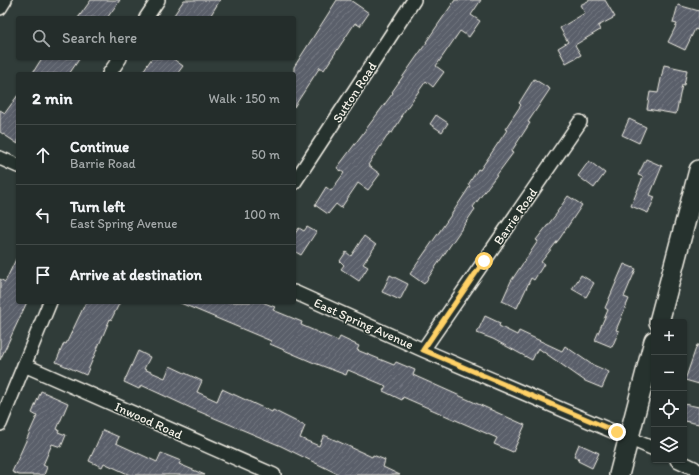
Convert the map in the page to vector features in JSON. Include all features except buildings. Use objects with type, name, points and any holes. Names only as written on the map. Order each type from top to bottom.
[{"type":"main road","points":[[660,319],[699,170]]},
{"type":"main road","points":[[619,475],[651,353]]},
{"type":"street","points":[[0,8],[5,0]]},
{"type":"street","points":[[147,16],[158,0]]},
{"type":"street","name":"Sutton Road","points":[[296,181],[414,0]]},
{"type":"street","points":[[110,72],[119,60]]},
{"type":"street","name":"Barrie Road","points":[[423,350],[580,122]]},
{"type":"street","points":[[0,158],[16,165]]},
{"type":"street","name":"East Spring Avenue","points":[[296,293],[423,350],[651,448]]},
{"type":"street","points":[[0,424],[49,304]]},
{"type":"street","name":"Inwood Road","points":[[24,365],[274,475]]},
{"type":"street","points":[[683,463],[699,472]]},
{"type":"route","points":[[484,261],[423,350],[617,432]]}]
